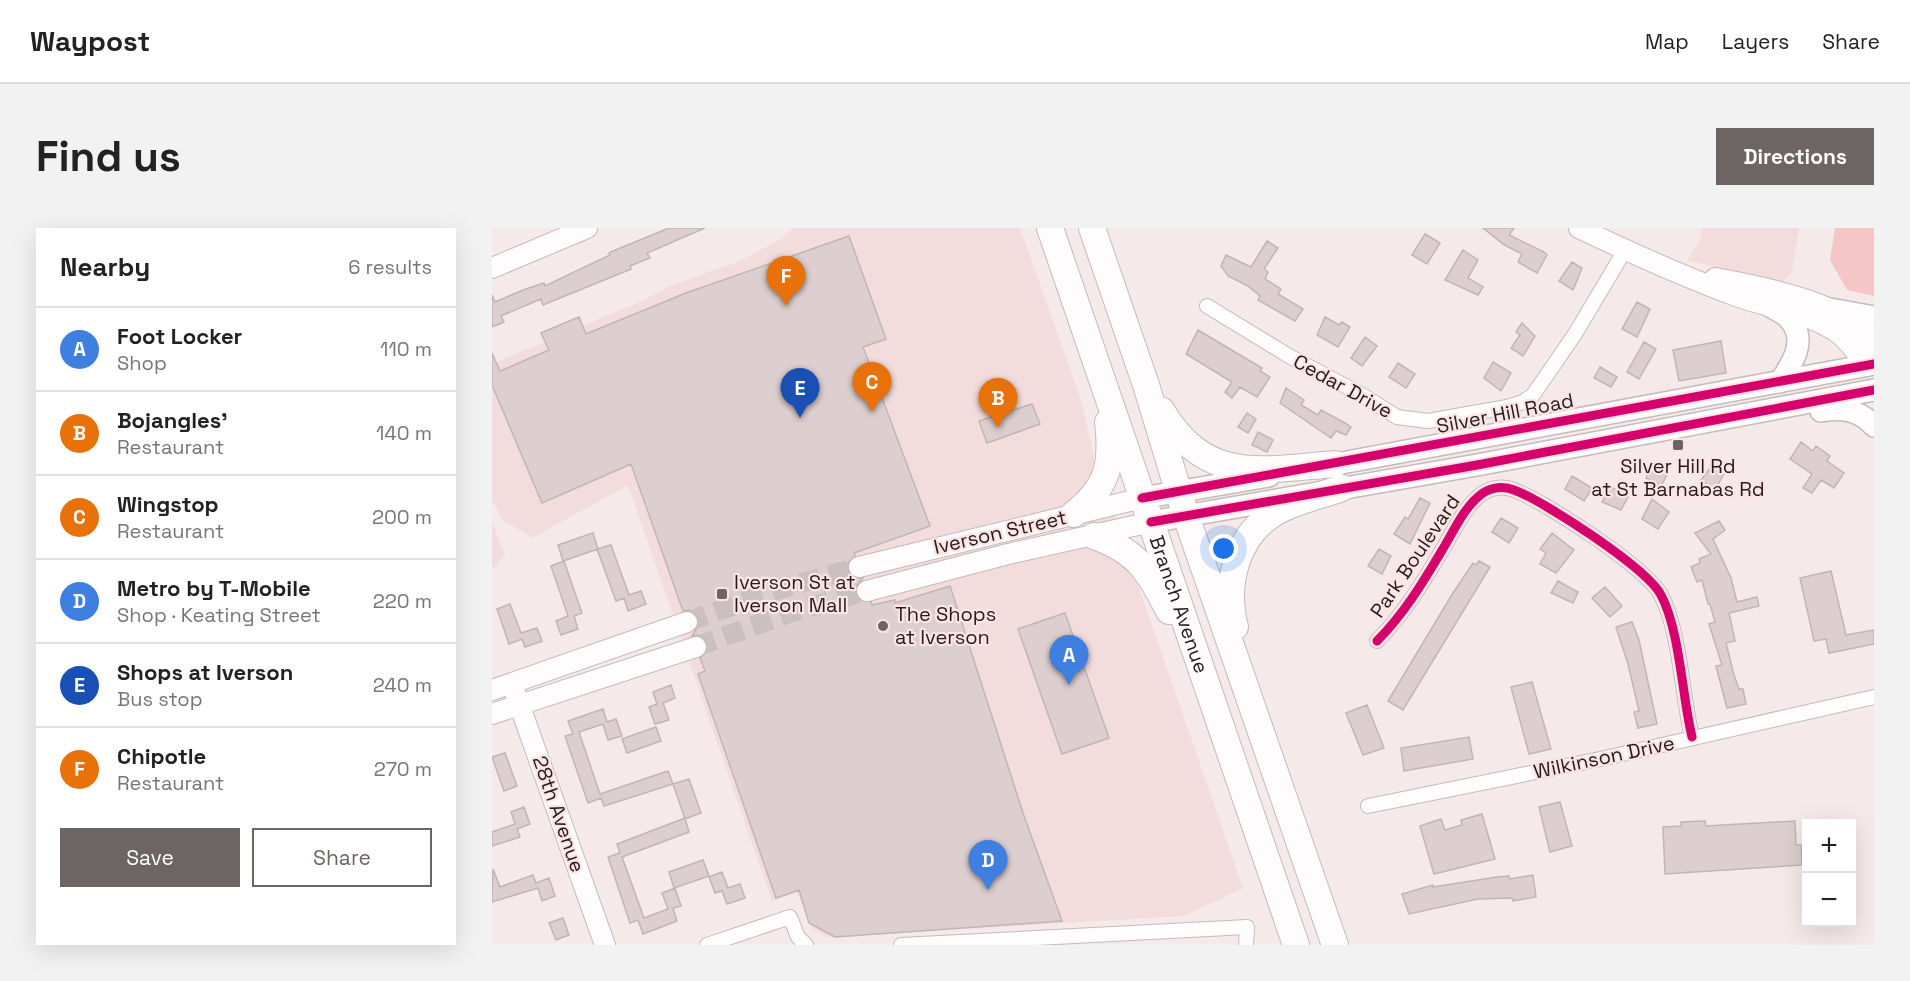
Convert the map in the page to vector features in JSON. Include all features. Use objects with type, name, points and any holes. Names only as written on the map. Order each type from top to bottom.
[{"type":"highway","name":"Branch Avenue","points":[[1050,228],[1296,945]]},
{"type":"highway","name":"Branch Avenue","points":[[1092,228],[1146,385],[1186,516],[1335,945]]},
{"type":"highway","points":[[1146,385],[1178,435],[1208,459],[1231,467],[1255,470],[1335,464]]},
{"type":"highway","points":[[1074,514],[1090,502],[1106,476],[1110,441],[1104,386]]},
{"type":"highway","points":[[1257,718],[1232,616],[1232,579],[1237,559],[1252,532],[1274,513],[1342,488]]},
{"type":"highway","points":[[1094,536],[1116,543],[1138,559],[1165,602],[1207,683]]},
{"type":"main road","points":[[492,268],[586,228]]},
{"type":"main road","points":[[1146,510],[1186,516],[1874,391],[1870,365],[1853,346],[1833,330],[1665,268],[1579,228]]},
{"type":"main road","points":[[1665,268],[1751,285],[1830,309],[1874,317]]},
{"type":"main road","points":[[1770,306],[1791,320],[1798,340],[1794,362],[1780,382]]},
{"type":"main road","points":[[1830,309],[1856,323],[1874,345]]},
{"type":"main road","name":"Silver Hill Road","points":[[1146,510],[1179,491],[1870,365]]},
{"type":"main road","points":[[1774,409],[1800,415],[1844,409],[1856,412],[1874,426]]},
{"type":"main road","name":"Iverson Street","points":[[859,567],[1074,514],[1146,510]]},
{"type":"main road","name":"Iverson Street","points":[[867,591],[1008,554],[1094,536],[1146,510]]},
{"type":"main road","points":[[492,690],[687,622]]},
{"type":"main road","points":[[492,714],[696,647]]},
{"type":"main road","name":"28th Avenue","points":[[512,684],[605,945]]},
{"type":"street","name":"Cedar Drive","points":[[1207,306],[1397,417],[1428,421],[1507,407],[1523,402],[1533,395],[1575,334],[1625,250]]},
{"type":"street","name":"Park Boulevard","points":[[1377,641],[1396,621],[1464,514],[1480,495],[1493,488],[1513,490],[1580,529],[1640,569],[1655,585],[1668,612],[1692,737]]},
{"type":"street","name":"Wilkinson Drive","points":[[1368,806],[1605,758],[1874,697]]},
{"type":"street","points":[[706,945],[789,917],[798,937],[806,945]]},
{"type":"street","points":[[901,945],[1247,927],[1246,945]]},
{"type":"shaded area","points":[[793,228],[1020,228],[1081,400],[1094,458],[1243,888],[1184,916],[827,937],[813,930],[797,893],[772,901],[628,485],[532,538],[503,520],[492,500],[492,364],[644,300],[667,287],[740,261],[781,239]]},
{"type":"shaded area","points":[[1702,228],[1799,228],[1792,272],[1784,281],[1774,283],[1688,260],[1701,238]]},
{"type":"shaded area","points":[[1835,228],[1874,228],[1874,296],[1847,290],[1830,260]]},
{"type":"shaded area","points":[[492,522],[505,555],[492,570]]},
{"type":"building","points":[[669,228],[705,228],[647,253],[650,258],[630,266],[631,269],[543,305],[541,299],[501,316],[504,322],[492,327],[492,295],[495,302],[544,283],[545,286],[610,255],[609,253],[613,251]]},
{"type":"building","points":[[1483,228],[1514,228],[1509,235],[1544,252],[1547,255],[1537,273],[1518,262],[1522,254],[1503,244]]},
{"type":"building","points":[[1425,234],[1440,243],[1427,264],[1412,255]]},
{"type":"building","points":[[849,236],[886,339],[863,347],[930,526],[854,553],[855,556],[848,563],[848,570],[855,578],[863,578],[855,588],[858,599],[871,602],[872,605],[895,600],[895,603],[950,586],[1023,813],[1062,921],[835,937],[809,923],[799,890],[776,898],[698,674],[705,671],[700,658],[708,650],[707,643],[699,635],[692,636],[699,625],[698,618],[690,610],[683,611],[631,464],[542,503],[492,385],[492,353],[500,371],[549,350],[541,333],[579,317],[586,334],[686,293]]},
{"type":"building","points":[[1267,241],[1278,248],[1264,269],[1268,272],[1265,279],[1281,289],[1278,294],[1303,309],[1295,321],[1258,300],[1260,296],[1248,286],[1228,276],[1221,266],[1226,255],[1251,267]]},
{"type":"building","points":[[1463,250],[1478,260],[1468,278],[1483,287],[1478,295],[1445,280]]},
{"type":"building","points":[[1572,262],[1582,268],[1573,290],[1559,281]]},
{"type":"building","points":[[1637,302],[1650,309],[1637,337],[1622,329]]},
{"type":"building","points":[[1325,317],[1339,325],[1342,322],[1350,327],[1338,347],[1317,335]]},
{"type":"building","points":[[1522,323],[1535,336],[1523,356],[1511,348],[1520,335],[1516,332]]},
{"type":"building","points":[[1198,330],[1262,368],[1260,371],[1270,377],[1257,397],[1240,387],[1232,398],[1225,392],[1232,382],[1186,354]]},
{"type":"building","points":[[1365,337],[1377,346],[1362,366],[1351,358]]},
{"type":"building","points":[[1721,341],[1726,373],[1679,381],[1673,350]]},
{"type":"building","points":[[1644,342],[1656,349],[1639,379],[1627,372]]},
{"type":"building","points":[[1493,362],[1511,373],[1501,391],[1484,378]]},
{"type":"building","points":[[1398,363],[1415,374],[1406,388],[1389,377]]},
{"type":"building","points":[[1600,367],[1617,377],[1611,387],[1594,378]]},
{"type":"building","points":[[1286,388],[1304,400],[1301,405],[1318,415],[1321,410],[1351,427],[1346,435],[1336,431],[1331,438],[1280,403]]},
{"type":"building","points":[[1032,404],[1040,424],[987,443],[979,421]]},
{"type":"building","points":[[1247,413],[1256,419],[1248,433],[1238,427]]},
{"type":"building","points":[[1258,432],[1273,440],[1267,452],[1252,445]]},
{"type":"building","points":[[1801,442],[1813,451],[1816,446],[1830,456],[1827,461],[1844,473],[1834,488],[1821,480],[1812,493],[1803,488],[1812,474],[1790,459]]},
{"type":"building","points":[[1714,463],[1725,472],[1715,490],[1701,480]]},
{"type":"building","points":[[1653,464],[1668,473],[1661,486],[1646,478]]},
{"type":"building","points":[[1572,476],[1592,488],[1584,501],[1565,489]]},
{"type":"building","points":[[1611,487],[1628,497],[1621,510],[1602,502]]},
{"type":"building","points":[[1420,498],[1430,503],[1410,544],[1394,534],[1405,517],[1408,519]]},
{"type":"building","points":[[1652,499],[1669,512],[1658,529],[1642,519]]},
{"type":"building","points":[[1501,518],[1518,528],[1509,543],[1492,532]]},
{"type":"building","points":[[1719,521],[1725,530],[1713,539],[1731,578],[1737,602],[1757,597],[1759,606],[1729,613],[1735,641],[1726,643],[1734,675],[1739,689],[1743,689],[1746,704],[1727,708],[1716,666],[1722,665],[1709,624],[1715,622],[1702,580],[1697,582],[1691,567],[1700,563],[1699,559],[1711,554],[1695,533]]},
{"type":"building","points":[[593,533],[598,549],[563,561],[558,545]]},
{"type":"building","points":[[1552,533],[1574,550],[1556,573],[1540,564],[1546,553],[1540,549]]},
{"type":"building","points":[[611,545],[629,595],[641,591],[646,604],[628,611],[624,598],[616,601],[597,549]]},
{"type":"building","points":[[1379,549],[1391,556],[1382,574],[1368,566]]},
{"type":"building","points":[[564,561],[582,613],[574,616],[578,629],[561,635],[556,621],[568,616],[551,566]]},
{"type":"building","points":[[1479,561],[1490,567],[1403,710],[1388,701],[1453,593],[1473,563],[1476,565]]},
{"type":"building","points":[[1831,571],[1846,635],[1874,630],[1874,644],[1829,653],[1826,639],[1814,641],[1800,578]]},
{"type":"building","points":[[1558,581],[1578,592],[1573,603],[1551,593]]},
{"type":"building","points":[[1605,587],[1622,606],[1610,617],[1592,598]]},
{"type":"building","points":[[510,604],[521,633],[537,628],[542,641],[525,647],[522,639],[509,644],[497,609]]},
{"type":"building","points":[[1065,613],[1109,738],[1062,754],[1018,629]]},
{"type":"building","points":[[1632,622],[1639,640],[1657,724],[1638,728],[1634,712],[1639,711],[1628,664],[1616,627]]},
{"type":"building","points":[[1532,682],[1551,749],[1529,754],[1511,687]]},
{"type":"building","points":[[671,685],[675,698],[663,703],[669,720],[655,724],[649,707],[657,704],[653,692]]},
{"type":"building","points":[[1367,705],[1384,748],[1363,755],[1346,713]]},
{"type":"building","points":[[603,709],[607,722],[616,719],[622,736],[608,740],[603,724],[579,732],[600,794],[668,771],[673,784],[604,806],[601,798],[588,803],[565,736],[573,734],[568,721]]},
{"type":"building","points":[[656,727],[661,741],[627,753],[622,739]]},
{"type":"building","points":[[1469,737],[1473,759],[1404,771],[1401,748]]},
{"type":"building","points":[[505,753],[517,786],[504,791],[492,757]]},
{"type":"building","points":[[689,779],[701,813],[685,819],[673,784]]},
{"type":"building","points":[[1560,802],[1572,846],[1550,852],[1539,807]]},
{"type":"building","points":[[524,807],[530,824],[517,829],[520,837],[492,846],[492,832],[515,824],[511,812]]},
{"type":"building","points":[[1482,814],[1495,859],[1434,874],[1420,826],[1441,819],[1445,830],[1462,825],[1461,820]]},
{"type":"building","points":[[685,818],[689,832],[622,857],[644,918],[668,909],[662,893],[675,888],[681,906],[673,908],[677,921],[643,934],[638,920],[630,923],[608,857],[620,853],[617,844]]},
{"type":"building","points":[[1705,821],[1706,826],[1795,821],[1796,845],[1801,845],[1802,865],[1665,874],[1663,827],[1681,826],[1681,822]]},
{"type":"building","points":[[703,860],[709,876],[674,888],[669,872]]},
{"type":"building","points":[[493,869],[500,887],[533,875],[536,883],[549,878],[555,896],[542,901],[538,888],[492,902]]},
{"type":"building","points":[[722,872],[728,888],[740,884],[745,898],[727,904],[722,891],[715,893],[709,877]]},
{"type":"building","points":[[1533,875],[1536,897],[1513,901],[1512,898],[1478,899],[1409,914],[1402,894],[1433,885],[1433,887],[1497,877],[1509,876],[1510,879]]},
{"type":"building","points":[[563,918],[569,935],[556,940],[549,923]]},
{"type":"tunnel","points":[[687,622],[779,589],[859,567]]},
{"type":"tunnel","points":[[696,647],[789,613],[867,591]]},
{"type":"cycle path","points":[[1142,498],[1874,364]]},
{"type":"cycle path","points":[[1151,522],[1477,465],[1874,390]]},
{"type":"cycle path","points":[[1377,641],[1412,599],[1459,520],[1476,498],[1490,489],[1510,489],[1548,507],[1594,536],[1652,583],[1661,595],[1677,645],[1692,737]]},
{"type":"place","name":"Chipotle","points":[[786,306]]},
{"type":"place","name":"Wingstop","points":[[872,412]]},
{"type":"place","name":"Shops at Iverson","points":[[800,418]]},
{"type":"place","name":"Bojangles'","points":[[998,428]]},
{"type":"place","name":"Silver Hill Rd at St Barnabas Rd","points":[[1678,445]]},
{"type":"place","name":"Iverson St at Iverson Mall","points":[[722,594]]},
{"type":"place","name":"The Shops at Iverson","points":[[883,626]]},
{"type":"place","name":"Foot Locker","points":[[1069,685]]},
{"type":"place","name":"Metro by T-Mobile","points":[[988,890]]}]
